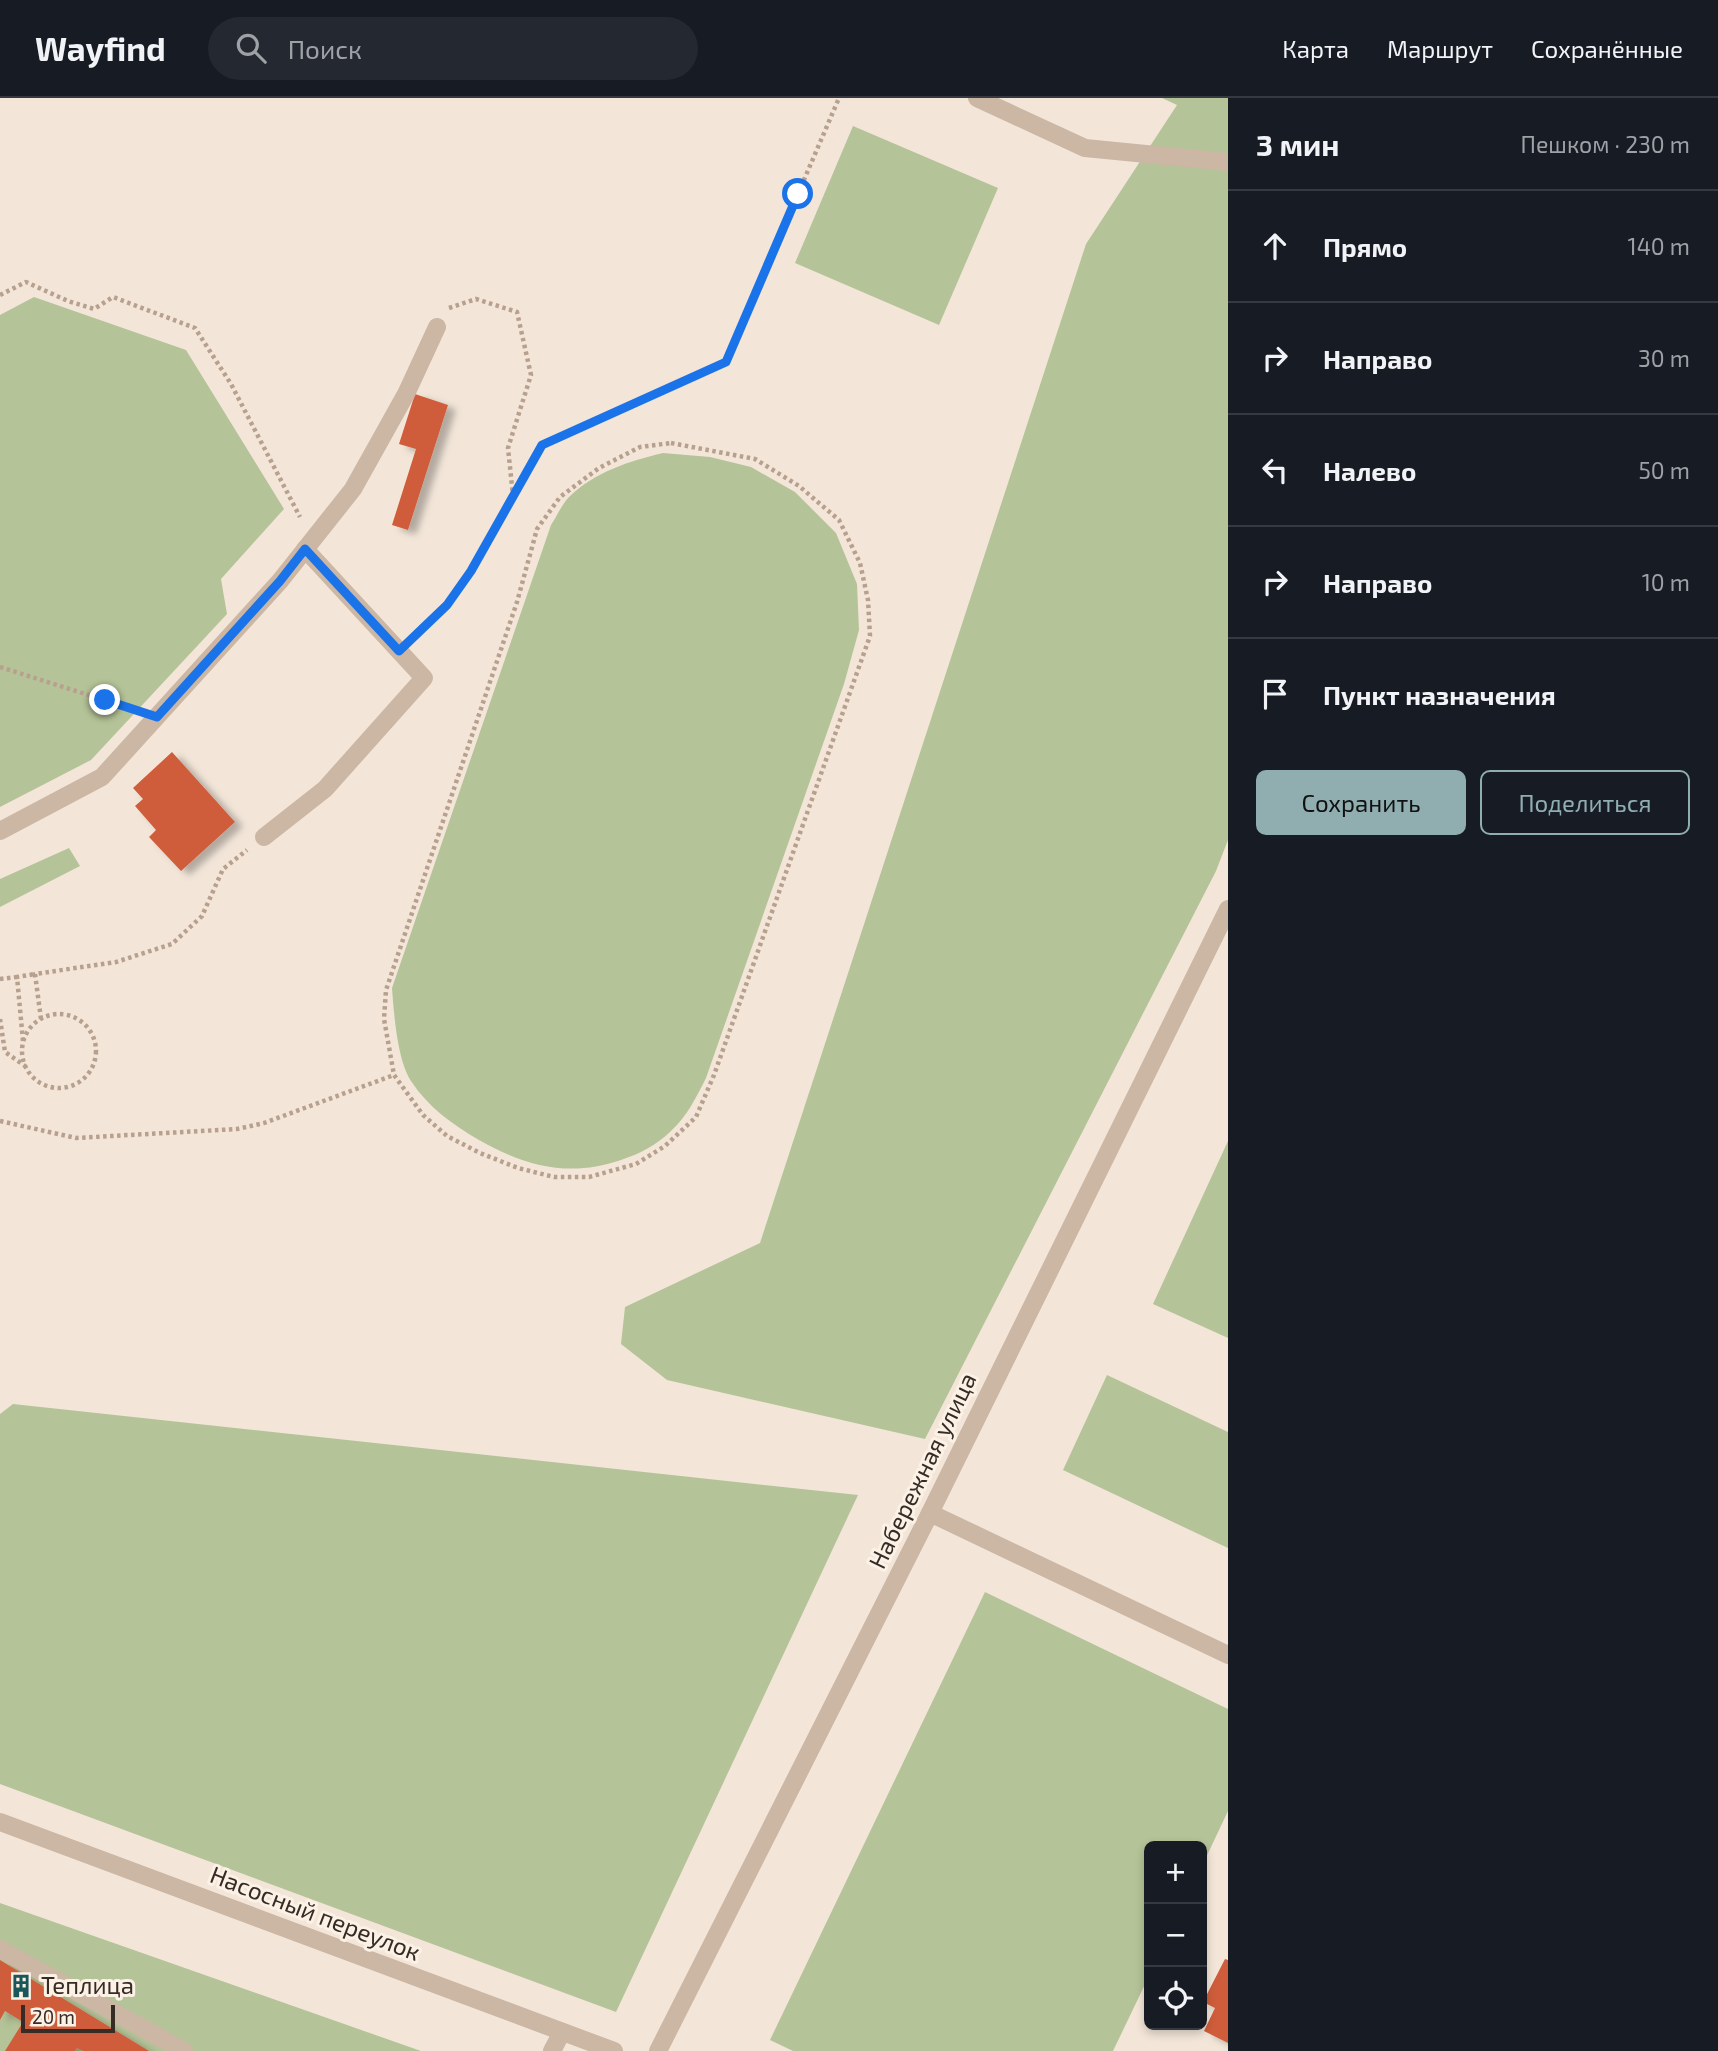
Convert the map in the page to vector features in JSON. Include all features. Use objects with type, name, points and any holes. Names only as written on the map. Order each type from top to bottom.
[{"type":"street","points":[[977,98],[1085,148],[1228,162]]},
{"type":"street","points":[[0,831],[102,777],[280,581],[353,489],[406,394],[437,327]]},
{"type":"street","points":[[264,837],[325,789],[424,678],[309,545]]},
{"type":"street","name":"Набережная улица","points":[[658,2051],[930,1513],[1228,909]]},
{"type":"street","points":[[930,1513],[1228,1655]]},
{"type":"street","name":"Насосный переулок","points":[[0,1822],[614,2051]]},
{"type":"street","points":[[0,1949],[184,2051]]},
{"type":"street","points":[[552,2051],[562,2032]]},
{"type":"path","points":[[399,651],[447,605],[471,571],[542,445],[726,362],[839,98]]},
{"type":"path","points":[[0,295],[26,282],[68,301],[94,309],[113,297],[195,328],[231,384],[309,545]]},
{"type":"path","points":[[437,327],[447,309],[476,299],[517,312],[531,375],[508,449],[513,497]]},
{"type":"path","points":[[671,443],[755,459],[799,486],[839,520],[860,564],[868,600],[870,636],[741,1004],[696,1117],[665,1146],[636,1164],[589,1177],[554,1177],[493,1158],[447,1136],[423,1115],[394,1075],[384,1019],[386,990],[517,602],[537,529],[561,497],[599,468],[640,447],[671,443]]},
{"type":"path","points":[[0,667],[157,717]]},
{"type":"path","points":[[0,979],[116,961],[172,944],[202,916],[223,869],[264,837]]},
{"type":"path","points":[[35,974],[41,1019]]},
{"type":"path","points":[[17,977],[26,1067]]},
{"type":"path","points":[[0,1019],[5,1052],[44,1084],[56,1088],[68,1087],[88,1074],[94,1063],[96,1052],[89,1029],[70,1015],[58,1014],[41,1019],[28,1032],[23,1043]]},
{"type":"path","points":[[0,1121],[76,1138],[237,1129],[264,1123],[394,1075]]},
{"type":"green space","points":[[1162,98],[1228,98],[1228,840],[1216,871],[925,1439],[667,1380],[621,1344],[625,1307],[760,1243],[1086,244],[1177,105]]},
{"type":"green space","points":[[853,126],[998,188],[939,325],[795,263]]},
{"type":"green space","points":[[34,297],[186,350],[284,509],[221,579],[227,614],[91,760],[0,807],[0,315]]},
{"type":"green space","points":[[663,453],[710,457],[751,467],[795,492],[836,533],[857,584],[859,630],[844,684],[706,1078],[695,1100],[666,1136],[634,1155],[583,1168],[548,1166],[513,1157],[479,1140],[451,1122],[425,1099],[411,1081],[402,1061],[392,988],[551,525],[566,500],[579,488],[601,474],[625,464]]},
{"type":"green space","points":[[69,848],[80,866],[0,907],[0,879]]},
{"type":"green space","points":[[1228,1141],[1228,1338],[1153,1304]]},
{"type":"green space","points":[[1107,1375],[1228,1432],[1228,1548],[1063,1470]]},
{"type":"green space","points":[[13,1404],[858,1495],[616,2012],[0,1784],[0,1414]]},
{"type":"green space","points":[[985,1592],[1228,1709],[1228,1811],[1207,1855],[1207,1841],[1144,1841],[1144,1986],[1113,2051],[793,2051],[770,2040]]},
{"type":"green space","points":[[0,1903],[421,2051],[0,2051]]},
{"type":"building","points":[[415,394],[448,405],[408,530],[392,525],[416,449],[399,444]]},
{"type":"building","points":[[172,752],[235,822],[181,871],[149,837],[156,830],[135,806],[143,799],[133,788]]},
{"type":"building","points":[[1225,1959],[1228,1960],[1228,2043],[1204,2031],[1207,2030],[1215,2008],[1207,2004],[1207,1994]]},
{"type":"building","name":"Теплица","points":[[0,1960],[149,2051],[83,2051],[77,2048],[75,2051],[5,2051],[23,2022],[5,2011],[0,2020]]},
{"type":"place","name":"Теплица","points":[[21,1986]]},
{"type":"route","points":[[105,700],[157,717],[280,581],[305,549],[399,651],[447,605],[471,571],[542,445],[726,362],[798,194]]}]
